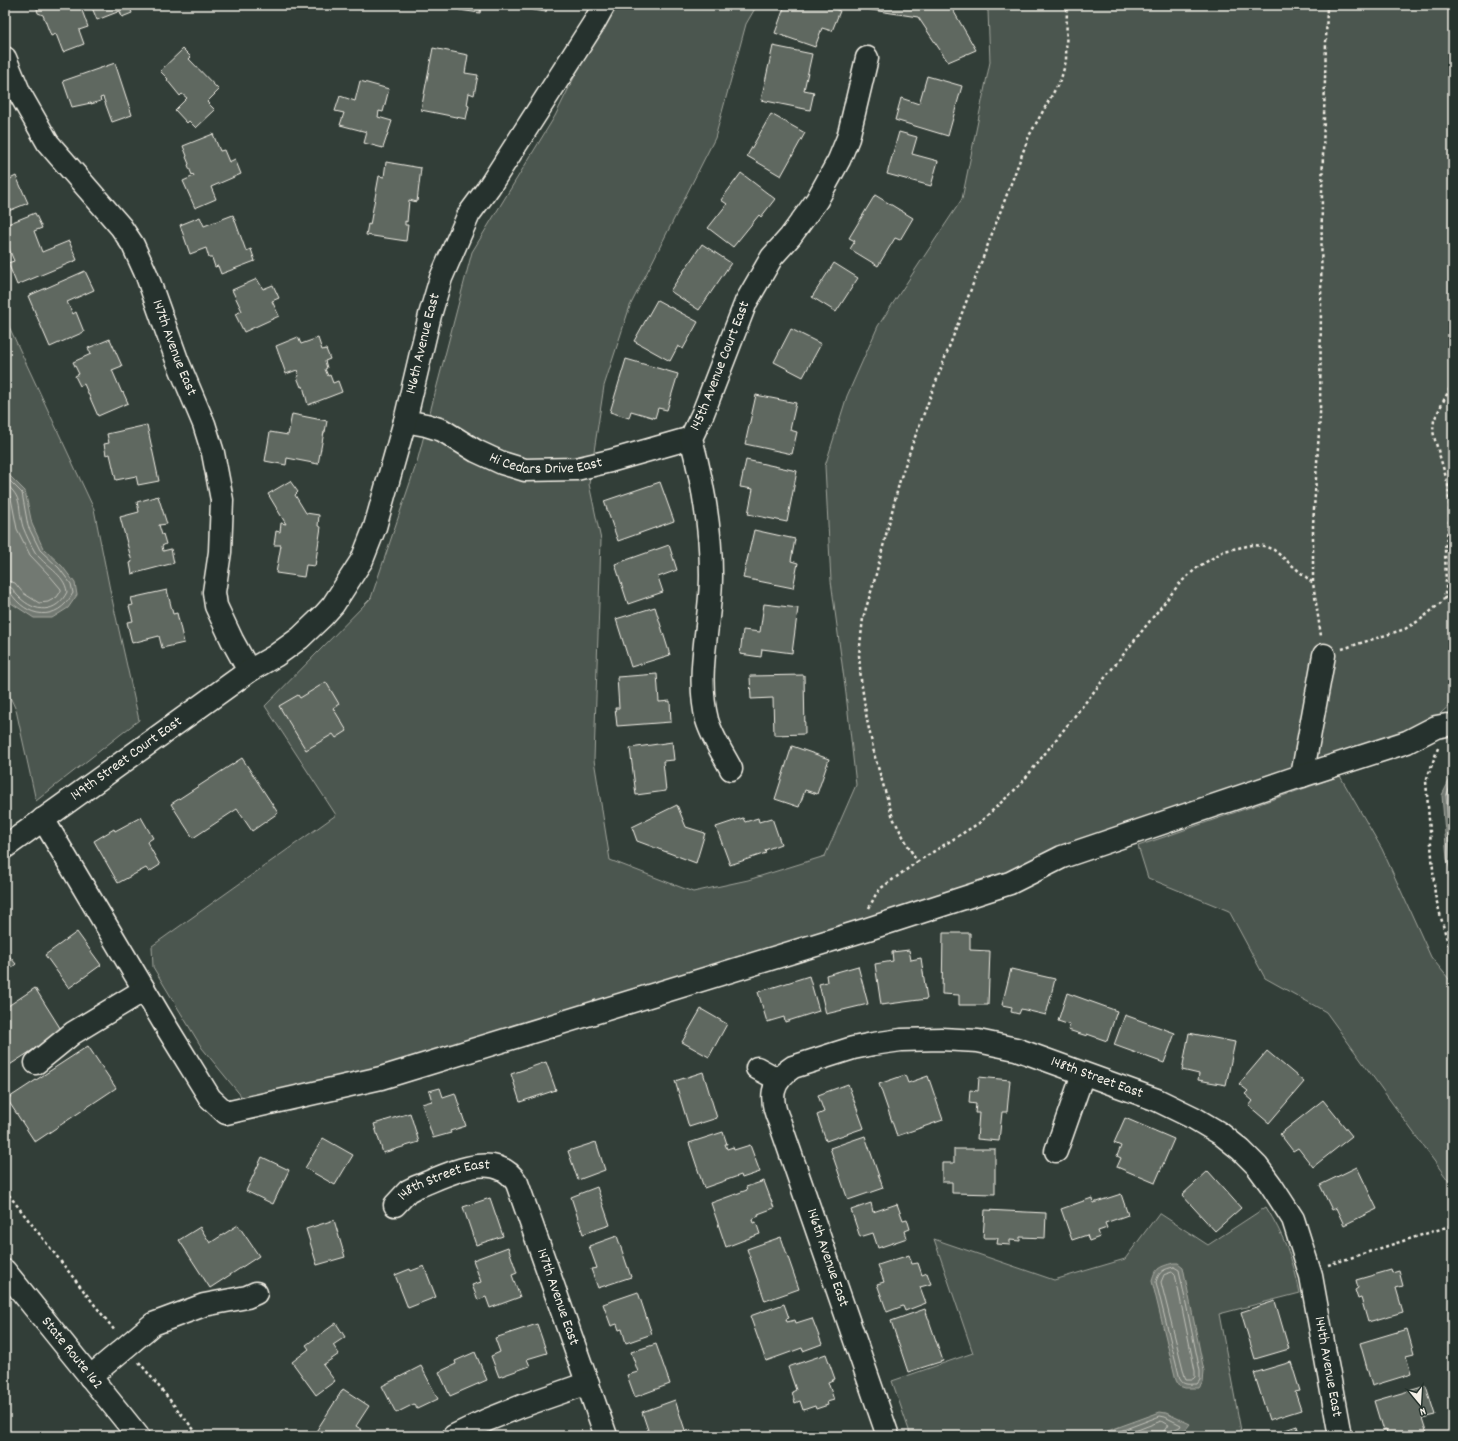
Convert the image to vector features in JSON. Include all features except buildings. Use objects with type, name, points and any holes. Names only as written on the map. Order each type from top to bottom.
[{"type":"street","name":"146th Avenue East","points":[[249,671],[276,656],[300,638],[324,615],[333,605],[362,560],[375,527],[405,421],[430,315],[442,278],[469,214],[497,174],[604,5]]},
{"type":"street","name":"147th Avenue East","points":[[5,58],[20,94],[48,143],[121,227],[133,245],[147,276],[177,360],[204,424],[213,453],[222,500],[220,552],[214,592],[216,606],[249,671]]},
{"type":"street","name":"145th Avenue Court East","points":[[731,769],[708,721],[704,701],[702,678],[711,578],[711,551],[702,483],[691,438],[703,413],[746,302],[772,257],[790,238],[817,200],[839,160],[848,138],[867,58]]},
{"type":"street","name":"Hi Cedars Drive East","points":[[405,421],[442,430],[502,463],[525,470],[576,469],[691,438]]},
{"type":"street","points":[[1302,776],[1324,655]]},
{"type":"street","name":"149th Street Court East","points":[[5,847],[249,671]]},
{"type":"street","points":[[43,819],[210,1098],[226,1113],[381,1078],[868,929],[1010,883],[1062,857],[1407,742],[1436,727],[1447,725]]},
{"type":"street","points":[[36,1064],[73,1033],[144,990]]},
{"type":"street","name":"148th Street East","points":[[779,1080],[793,1067],[853,1048],[901,1040],[941,1039],[978,1041],[1016,1049],[1157,1100],[1221,1134],[1241,1150],[1257,1166],[1293,1219],[1309,1270],[1315,1298]]},
{"type":"street","points":[[757,1068],[779,1080]]},
{"type":"street","points":[[1056,1151],[1083,1074]]},
{"type":"street","name":"146th Avenue East","points":[[779,1080],[772,1099],[774,1109],[888,1436]]},
{"type":"street","name":"148th Street East","points":[[395,1205],[408,1191],[416,1187],[471,1167],[484,1165],[498,1167]]},
{"type":"street","name":"147th Avenue East","points":[[498,1167],[512,1175],[517,1183],[606,1436]]},
{"type":"street","name":"State Route 162","points":[[5,1271],[138,1436]]},
{"type":"street","points":[[90,1377],[153,1324],[204,1305],[247,1297],[256,1293]]},
{"type":"street","name":"144th Avenue East","points":[[1315,1298],[1340,1436]]},
{"type":"street","points":[[454,1436],[487,1420],[522,1406],[588,1383]]},
{"type":"path","points":[[917,862],[892,818],[873,750],[861,680],[859,656],[863,618],[874,582],[900,480],[912,445],[1029,136],[1061,79],[1066,61],[1067,5]]},
{"type":"path","points":[[1327,5],[1322,191],[1320,416],[1313,525],[1313,583],[1324,655],[1405,628],[1420,620],[1443,601],[1453,589]]},
{"type":"path","points":[[1443,601],[1446,589],[1445,548],[1450,516],[1448,484],[1434,440],[1434,420],[1453,382]]},
{"type":"path","points":[[868,929],[868,911],[876,894],[881,888],[917,862],[979,823],[1020,785],[1180,583],[1198,567],[1224,551],[1252,545],[1264,546],[1274,550],[1313,583]]},
{"type":"path","points":[[1447,725],[1426,781],[1434,895],[1453,958]]},
{"type":"path","points":[[5,1190],[127,1347],[199,1436]]},
{"type":"path","points":[[1309,1270],[1453,1225]]},
{"type":"shaded area","points":[[610,5],[757,5],[746,24],[715,138],[630,306],[604,386],[589,484],[601,540],[594,760],[610,860],[693,892],[748,880],[825,856],[856,785],[831,581],[825,466],[847,396],[878,326],[962,199],[990,62],[988,11],[980,5],[1453,5],[1453,702],[1440,714],[1411,735],[1008,877],[266,1104],[242,1097],[202,1048],[153,967],[152,946],[336,815],[265,706],[371,598],[417,462],[472,252],[555,116]]},
{"type":"shaded area","points":[[5,318],[94,509],[110,590],[139,720],[36,801],[16,710],[5,686]]},
{"type":"shaded area","points":[[1340,776],[1382,849],[1431,957],[1453,984],[1453,1187],[1326,1012],[1265,978],[1229,911],[1148,878],[1138,846]]},
{"type":"shaded area","points":[[1266,1207],[1287,1248],[1300,1293],[1219,1314],[1242,1436],[911,1436],[892,1381],[973,1353],[934,1239],[1054,1280],[1125,1259],[1159,1213],[1208,1245]]},
{"type":"water","points":[[5,471],[25,491],[32,524],[43,548],[62,566],[75,583],[77,595],[68,608],[52,618],[34,618],[11,603],[5,592]]},
{"type":"water","points":[[1453,773],[1453,880],[1447,859],[1442,795]]},
{"type":"water","points":[[1173,1263],[1178,1263],[1183,1267],[1204,1371],[1203,1382],[1199,1388],[1185,1388],[1179,1386],[1176,1380],[1152,1281],[1159,1268]]},
{"type":"water","points":[[1160,1412],[1166,1413],[1190,1424],[1186,1429],[1168,1436],[1094,1436]]}]
